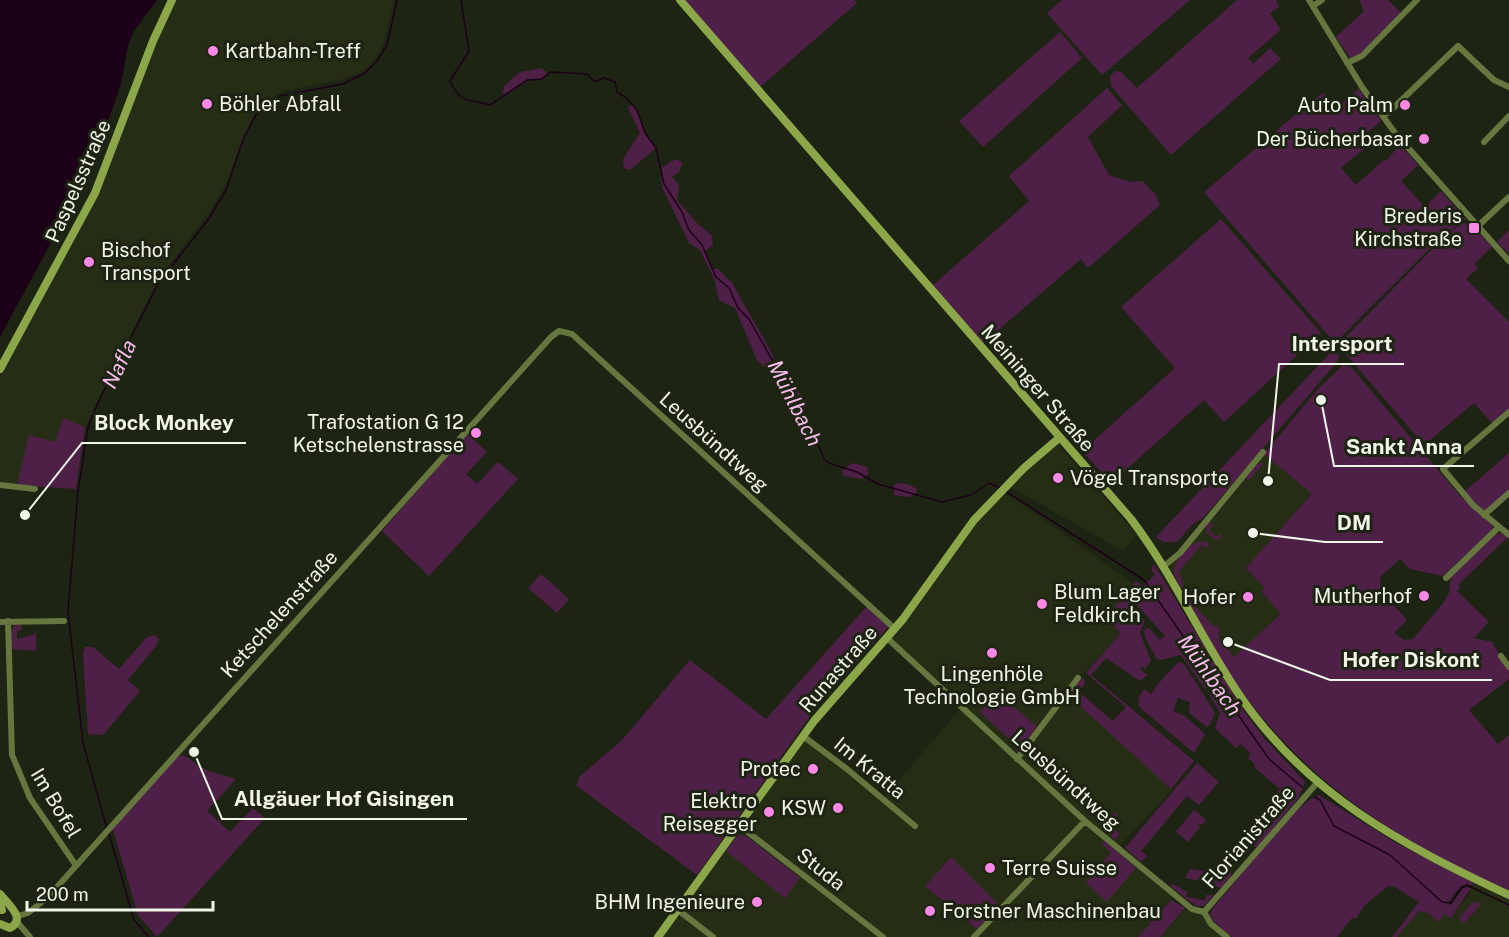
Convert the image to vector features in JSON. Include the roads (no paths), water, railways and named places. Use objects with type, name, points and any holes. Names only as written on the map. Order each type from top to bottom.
[{"type":"main road","name":"Paspelsstraße","points":[[0,369],[95,193],[149,50],[172,0]]},
{"type":"main road","name":"Meininger Straße","points":[[680,0],[1131,519],[1164,566],[1238,692],[1275,740],[1317,783],[1356,813],[1398,839],[1509,895]]},
{"type":"main road","name":"Runastraße","points":[[658,937],[803,736],[895,629],[974,520],[1059,438]]},
{"type":"main road","points":[[0,894],[9,925]]},
{"type":"street","points":[[1322,0],[1311,3],[1382,115],[1477,227],[1509,261]]},
{"type":"street","points":[[1347,63],[1362,56],[1417,0]]},
{"type":"street","points":[[1382,115],[1388,113],[1458,46],[1494,80],[1509,87]]},
{"type":"street","points":[[1484,142],[1509,116]]},
{"type":"street","points":[[1477,227],[1509,197]]},
{"type":"street","name":"Leusbündtweg","points":[[562,331],[568,332],[582,343],[895,629]]},
{"type":"street","name":"Ketschelenstraße","points":[[9,925],[42,902],[543,346],[555,333],[562,331]]},
{"type":"street","points":[[1509,412],[1443,469],[1465,497],[1509,535]]},
{"type":"street","points":[[1164,566],[1180,553],[1263,452]]},
{"type":"street","points":[[0,485],[35,489]]},
{"type":"street","points":[[1484,515],[1509,493]]},
{"type":"street","points":[[1446,578],[1499,527]]},
{"type":"street","name":"Im Bofel","points":[[8,621],[12,756],[30,798],[75,864]]},
{"type":"street","points":[[0,622],[64,621]]},
{"type":"street","name":"Leusbündtweg","points":[[886,638],[1085,821],[1192,909],[1204,912],[1211,924],[1227,937]]},
{"type":"street","points":[[1501,656],[1509,667]]},
{"type":"street","points":[[1017,759],[1078,678]]},
{"type":"street","name":"Im Kratta","points":[[803,736],[847,769],[915,826]]},
{"type":"street","name":"Florianistraße","points":[[1204,912],[1317,783]]},
{"type":"street","points":[[974,937],[1085,821]]},
{"type":"street","name":"Studa","points":[[740,826],[884,937]]},
{"type":"street","points":[[678,910],[713,937]]},
{"type":"street","points":[[9,925],[29,936]]},
{"type":"waterway","name":"Nafla","points":[[107,829],[83,743],[68,612],[78,491],[88,427],[100,398],[159,282],[208,220],[226,190],[244,137],[256,115],[280,96],[343,84],[365,73],[377,61],[387,45],[397,0]]},
{"type":"waterway","name":"Mühlbach","points":[[461,0],[469,51],[450,81],[462,97],[490,105],[527,80],[542,79],[550,72],[587,74],[595,82],[604,78],[615,82],[617,92],[637,110],[645,133],[656,148],[664,184],[682,212],[689,230],[702,245],[716,277],[729,288],[738,308],[749,319],[774,363],[783,372],[801,407],[804,425],[814,433],[824,459],[829,463],[857,472],[878,484],[942,502],[971,495],[989,483],[1001,488]]},
{"type":"waterway","name":"Mühlbach","points":[[1007,492],[1144,580],[1269,759],[1302,787]]},
{"type":"waterway","name":"Mühlbach","points":[[1315,797],[1320,800],[1334,826],[1390,855],[1442,902],[1451,903],[1461,888],[1467,885],[1509,905]]},
{"type":"waterway","name":"Nafla","points":[[109,833],[134,920],[149,937]]},
{"type":"place","name":"Kartbahn-Treff","points":[[213,51]]},
{"type":"place","name":"Böhler Abfall","points":[[207,104]]},
{"type":"place","name":"Auto Palm","points":[[1405,105]]},
{"type":"place","name":"Der Bücherbasar","points":[[1424,139]]},
{"type":"place","name":"Brederis Kirchstraße","points":[[1474,228]]},
{"type":"place","name":"Bischof Transport","points":[[89,262]]},
{"type":"place","name":"Sankt Anna","points":[[1321,400]]},
{"type":"place","name":"Trafostation G 12 Ketschelenstrasse","points":[[476,433]]},
{"type":"place","name":"Vögel Transporte","points":[[1058,478]]},
{"type":"place","name":"Intersport","points":[[1268,481]]},
{"type":"place","name":"Block Monkey","points":[[25,515]]},
{"type":"place","name":"DM","points":[[1253,533]]},
{"type":"place","name":"Mutherhof","points":[[1424,596]]},
{"type":"place","name":"Hofer","points":[[1248,597]]},
{"type":"place","name":"Blum Lager Feldkirch","points":[[1042,604]]},
{"type":"place","name":"Hofer Diskont","points":[[1228,642]]},
{"type":"place","name":"Lingenhöle Technologie GmbH","points":[[992,653]]},
{"type":"place","name":"Allgäuer Hof Gisingen","points":[[194,752]]},
{"type":"place","name":"Protec","points":[[813,769]]},
{"type":"place","name":"KSW","points":[[838,808]]},
{"type":"place","name":"Elektro Reisegger","points":[[769,812]]},
{"type":"place","name":"Terre Suisse","points":[[990,868]]},
{"type":"place","name":"BHM Ingenieure","points":[[757,902]]},
{"type":"place","name":"Forstner Maschinenbau","points":[[930,911]]}]
